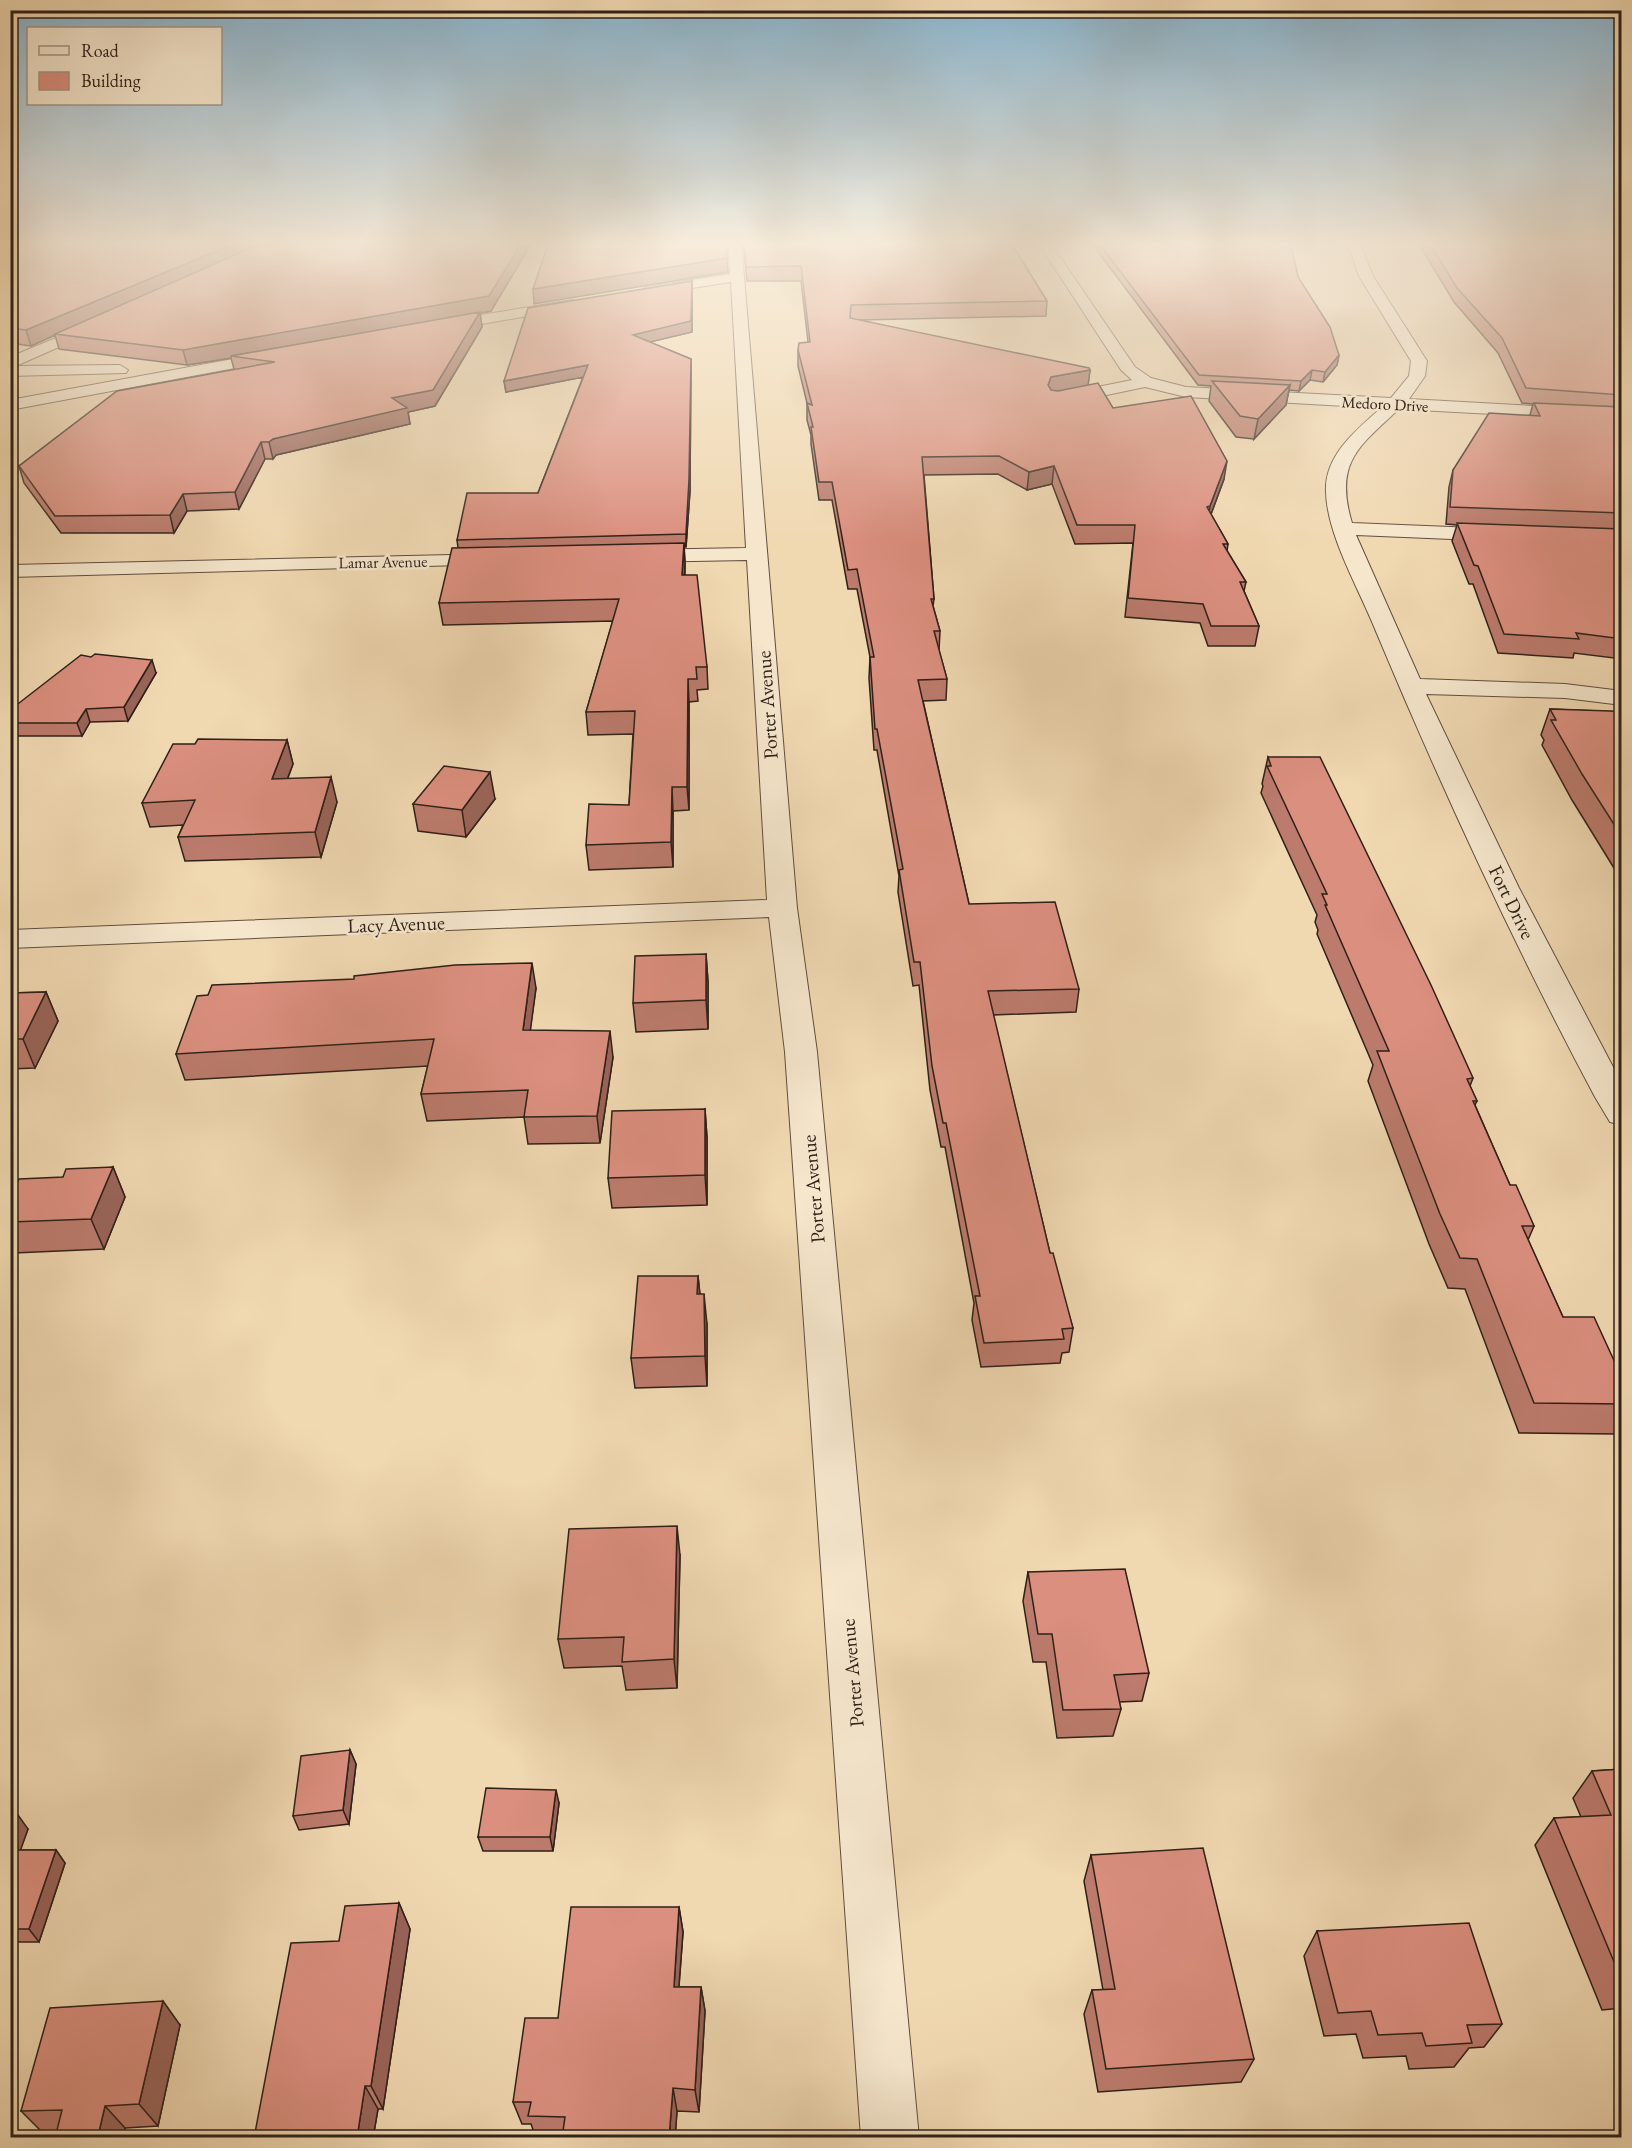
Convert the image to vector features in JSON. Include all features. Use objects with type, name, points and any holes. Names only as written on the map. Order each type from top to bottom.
[{"type":"street","points":[[10,363],[60,341]]},
{"type":"street","name":"Porter Avenue","points":[[741,341],[782,908],[801,1052],[890,2138]]},
{"type":"street","name":"Medoro Drive","points":[[1109,341],[1137,378],[1185,392],[1622,416]]},
{"type":"street","name":"Fort Drive","points":[[1407,341],[1419,361],[1418,377],[1359,436],[1340,463],[1336,475],[1335,493],[1345,530],[1410,686],[1506,893],[1622,1114]]},
{"type":"street","points":[[10,405],[292,354]]},
{"type":"street","points":[[10,371],[129,370],[176,375]]},
{"type":"street","points":[[1056,400],[1145,382]]},
{"type":"street","points":[[1345,530],[1522,535]]},
{"type":"street","points":[[625,557],[756,554]]},
{"type":"street","name":"Lamar Avenue","points":[[10,571],[518,559]]},
{"type":"street","points":[[1410,686],[1565,691],[1622,698]]},
{"type":"street","name":"Lacy Avenue","points":[[10,939],[782,908]]},
{"type":"building","points":[[113,341],[233,341],[183,350]]},
{"type":"building","points":[[315,341],[462,341],[433,390],[392,398],[407,408],[273,439],[269,442],[261,442],[235,492],[183,494],[170,515],[55,516],[19,466],[117,391],[275,362],[231,356]]},
{"type":"building","points":[[517,341],[648,341],[691,359],[686,534],[457,540],[467,493],[538,493],[588,365],[504,381]]},
{"type":"building","points":[[961,341],[1089,368],[1090,370],[1051,377],[1048,385],[1051,390],[1058,391],[1098,383],[1113,408],[1191,396],[1227,461],[1210,506],[1207,507],[1228,544],[1223,544],[1246,582],[1240,582],[1259,626],[1211,626],[1203,604],[1128,598],[1135,525],[1077,525],[1054,466],[1029,472],[999,456],[922,457],[934,599],[931,599],[940,631],[934,631],[947,679],[918,680],[969,904],[1055,902],[1079,989],[988,991],[1050,1253],[1053,1253],[1073,1328],[1062,1329],[1064,1339],[984,1343],[975,1296],[980,1296],[946,1123],[943,1123],[932,1066],[920,962],[914,962],[899,870],[903,869],[877,729],[875,729],[870,657],[874,657],[857,569],[848,570],[832,482],[819,482],[811,427],[813,427],[807,403],[812,405],[798,350],[799,343]]},
{"type":"building","points":[[1173,341],[1335,341],[1339,355],[1325,372],[1312,370],[1301,381],[1199,375]]},
{"type":"building","points":[[1504,341],[1622,341],[1622,395],[1526,388]]},
{"type":"building","points":[[1212,381],[1290,385],[1258,419],[1240,416]]},
{"type":"building","points":[[1534,403],[1622,407],[1622,513],[1450,507],[1453,470],[1489,413],[1540,416]]},
{"type":"building","points":[[1457,523],[1622,529],[1622,639],[1576,633],[1579,639],[1504,634],[1478,566],[1474,565]]},
{"type":"building","points":[[684,543],[682,575],[697,575],[707,667],[696,667],[697,679],[688,679],[687,787],[672,787],[671,842],[586,845],[589,804],[629,805],[635,711],[586,712],[619,599],[439,603],[452,548]]},
{"type":"building","points":[[95,654],[152,660],[124,707],[86,709],[77,723],[10,723],[10,710],[81,655],[91,657]]},
{"type":"building","points":[[1550,709],[1622,712],[1622,837],[1551,720],[1556,720]]},
{"type":"building","points":[[198,739],[287,740],[272,779],[331,777],[315,832],[178,837],[195,800],[142,803],[173,744],[195,744]]},
{"type":"building","points":[[1268,757],[1320,757],[1431,985],[1473,1078],[1467,1079],[1477,1101],[1473,1101],[1510,1185],[1516,1185],[1534,1226],[1522,1226],[1563,1317],[1594,1317],[1622,1378],[1622,1404],[1534,1403],[1477,1259],[1460,1258],[1440,1214],[1377,1051],[1389,1051],[1325,905],[1327,905],[1322,894],[1327,894],[1267,766],[1271,766]]},
{"type":"building","points":[[444,766],[490,772],[462,810],[413,804]]},
{"type":"building","points":[[706,954],[706,1000],[633,1003],[635,956]]},
{"type":"building","points":[[532,963],[523,1030],[610,1031],[597,1116],[524,1117],[528,1090],[421,1094],[434,1039],[176,1054],[197,996],[208,995],[212,985],[354,979],[354,976],[455,965]]},
{"type":"building","points":[[46,992],[23,1039],[10,1039],[10,993]]},
{"type":"building","points":[[705,1109],[705,1175],[608,1178],[612,1111]]},
{"type":"building","points":[[113,1167],[91,1219],[10,1222],[10,1199],[19,1179],[63,1177],[66,1169]]},
{"type":"building","points":[[638,1276],[698,1276],[697,1294],[704,1294],[705,1356],[631,1358]]},
{"type":"building","points":[[677,1526],[674,1659],[622,1662],[624,1637],[558,1639],[569,1529]]},
{"type":"building","points":[[1125,1569],[1149,1673],[1114,1675],[1121,1709],[1063,1710],[1052,1634],[1038,1634],[1028,1572]]},
{"type":"building","points":[[350,1750],[343,1810],[293,1816],[301,1756]]},
{"type":"building","points":[[1622,1769],[1622,1981],[1554,1818],[1611,1815],[1592,1771]]},
{"type":"building","points":[[486,1788],[556,1790],[550,1837],[478,1837]]},
{"type":"building","points":[[10,1815],[18,1815],[10,1836]]},
{"type":"building","points":[[1203,1848],[1254,2059],[1106,2069],[1092,1990],[1115,1989],[1091,1855]]},
{"type":"building","points":[[10,1850],[56,1850],[29,1929],[10,1929]]},
{"type":"building","points":[[399,1903],[371,2086],[365,2086],[357,2138],[254,2138],[291,1943],[339,1941],[345,1906]]},
{"type":"building","points":[[571,1907],[679,1907],[674,1987],[701,1987],[695,2090],[673,2088],[669,2138],[562,2138],[565,2117],[528,2116],[531,2102],[513,2102],[525,2018],[558,2018]]},
{"type":"building","points":[[1469,1923],[1502,2024],[1467,2025],[1472,2043],[1426,2046],[1422,2033],[1378,2035],[1371,2011],[1338,2013],[1317,1931]]},
{"type":"building","points":[[163,2001],[139,2104],[105,2106],[98,2136],[55,2138],[62,2110],[21,2111],[50,2008]]}]
